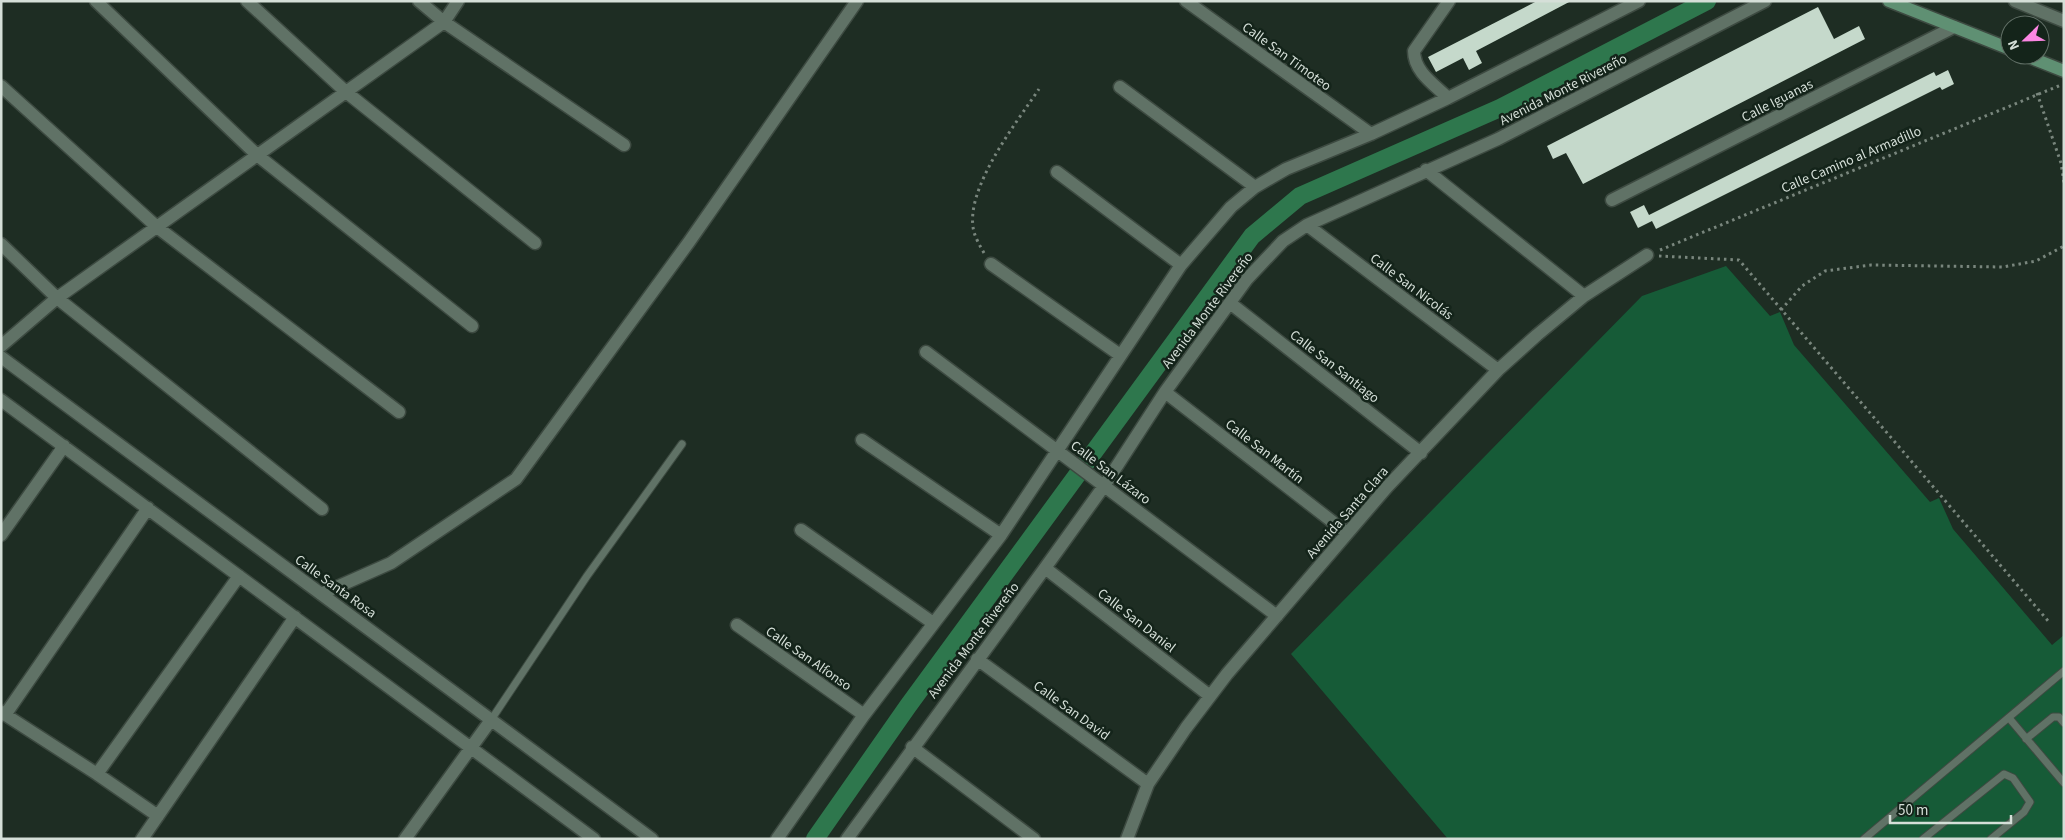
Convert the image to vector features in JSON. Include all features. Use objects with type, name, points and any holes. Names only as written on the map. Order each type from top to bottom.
[{"type":"main road","points":[[1889,1],[2000,45]]},
{"type":"main road","points":[[2049,65],[2064,71]]},
{"type":"street","points":[[96,1],[257,155],[472,326]]},
{"type":"street","points":[[247,1],[346,92],[535,243]]},
{"type":"street","points":[[419,1],[444,22],[624,145]]},
{"type":"street","points":[[1,346],[57,298],[444,22],[458,1]]},
{"type":"street","points":[[321,594],[391,563],[516,479],[689,242],[857,1]]},
{"type":"street","name":"Calle San Timoteo","points":[[1186,1],[1371,134]]},
{"type":"street","points":[[1448,98],[1417,67],[1414,60],[1414,51],[1449,1]]},
{"type":"street","points":[[777,839],[864,715],[1001,535],[1181,265],[1205,235],[1255,187],[1286,169],[1371,134],[1448,98],[1640,1]]},
{"type":"street","name":"Avenida Monte Rivereño","points":[[849,838],[912,747],[1045,568],[1103,486],[1164,392],[1247,279],[1276,247],[1307,225],[1498,139],[1765,1]]},
{"type":"street","points":[[2015,1],[2064,21]]},
{"type":"street","name":"Calle Iguanas","points":[[1612,200],[1954,27]]},
{"type":"street","points":[[1,86],[157,227],[399,412]]},
{"type":"street","points":[[1120,87],[1255,187]]},
{"type":"street","points":[[1426,170],[1584,296]]},
{"type":"street","points":[[1057,172],[1181,265]]},
{"type":"street","name":"Calle San Nicolás","points":[[1307,225],[1498,370]]},
{"type":"street","points":[[1,244],[57,298],[322,509]]},
{"type":"street","name":"Avenida Santa Clara","points":[[1127,839],[1148,784],[1210,696],[1387,487],[1498,370],[1584,296],[1648,255]]},
{"type":"street","points":[[991,264],[1120,355]]},
{"type":"street","name":"Calle San Santiago","points":[[1230,303],[1421,453]]},
{"type":"street","name":"Calle San Lázaro","points":[[926,352],[1277,616]]},
{"type":"street","name":"Calle Santa Rosa","points":[[1,357],[652,839]]},
{"type":"street","name":"Calle San Martín","points":[[1164,392],[1347,533]]},
{"type":"street","points":[[1,400],[594,839]]},
{"type":"street","points":[[862,440],[1001,535]]},
{"type":"street","points":[[1,535],[64,446]]},
{"type":"street","points":[[148,508],[3,714],[158,816]]},
{"type":"street","points":[[801,530],[933,623]]},
{"type":"street","name":"Calle San Daniel","points":[[1045,568],[1210,696]]},
{"type":"street","points":[[96,774],[239,576]]},
{"type":"street","points":[[142,839],[295,617]]},
{"type":"street","name":"Calle San Alfonso","points":[[737,625],[864,715]]},
{"type":"street","name":"Calle San David","points":[[977,659],[1148,784]]},
{"type":"street","points":[[408,838],[492,720]]},
{"type":"street","points":[[912,747],[1034,839]]},
{"type":"lane","points":[[492,720],[587,576],[682,444]]},
{"type":"lane","points":[[1864,839],[2064,671]]},
{"type":"lane","points":[[2026,739],[2053,716],[2058,717],[2064,723]]},
{"type":"lane","points":[[2008,718],[2064,783]]},
{"type":"lane","points":[[1923,839],[2004,774],[2013,778],[2030,802],[2024,812],[1991,839]]},
{"type":"path","name":"Calle Camino al Armadillo","points":[[1648,255],[2037,93],[2064,84]]},
{"type":"path","points":[[991,264],[974,232],[973,216],[978,192],[996,154],[1040,89]]},
{"type":"path","points":[[2037,93],[2061,163],[2064,182]]},
{"type":"path","points":[[1781,310],[1802,286],[1825,271],[1871,265],[2002,267],[2036,261],[2064,246]]},
{"type":"path","points":[[1648,255],[1739,260],[2049,622]]},
{"type":"green space","points":[[1726,266],[1770,316],[1780,312],[1794,345],[1930,502],[1939,498],[1953,529],[2052,645],[2064,635],[2064,839],[1448,839],[1291,654],[1642,296]]},
{"type":"building","points":[[1537,1],[1571,1],[1476,51],[1482,63],[1469,70],[1463,58],[1436,72],[1428,57]]},
{"type":"building","points":[[1818,7],[1834,39],[1859,26],[1865,39],[1583,184],[1566,153],[1553,159],[1547,146]]},
{"type":"building","points":[[1948,70],[1954,84],[1942,90],[1940,87],[1656,229],[1652,221],[1638,228],[1630,212],[1644,205],[1649,215],[1934,72],[1936,76]]},
{"type":"waterway","points":[[815,839],[908,706],[1252,236],[1300,196],[1500,108],[1707,1]]}]
